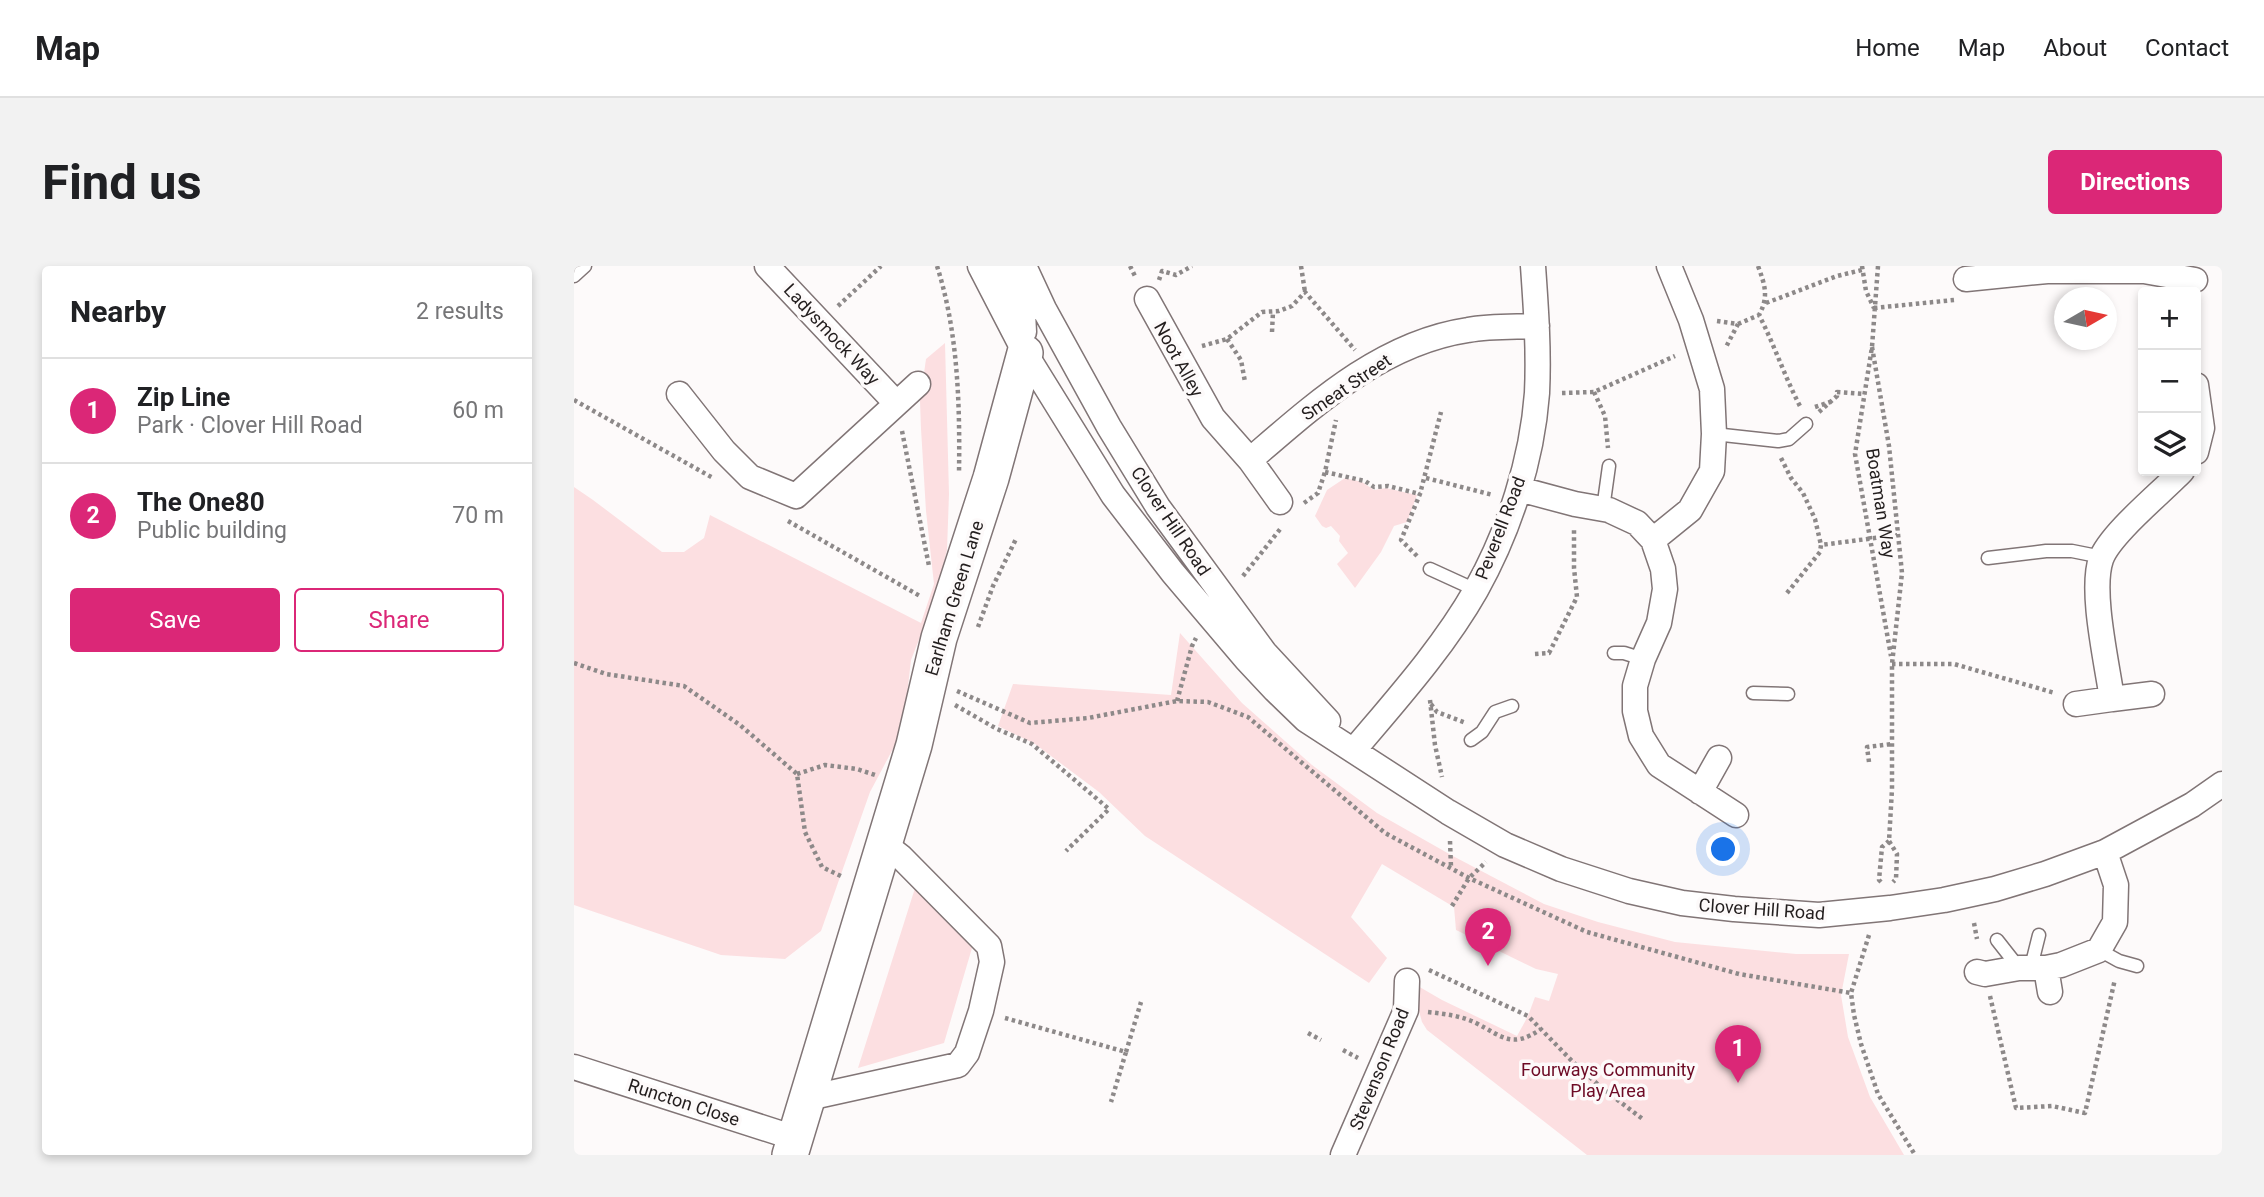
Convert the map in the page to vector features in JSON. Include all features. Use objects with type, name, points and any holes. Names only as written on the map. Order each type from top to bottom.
[{"type":"street","name":"Ladysmock Way","points":[[767,266],[896,403]]},
{"type":"street","name":"Clover Hill Road","points":[[980,266],[1026,353],[1113,495],[1173,573],[1275,690],[1306,720],[1448,812],[1505,845],[1561,869],[1629,891],[1734,909],[1819,915],[1890,908],[1995,889],[2105,852],[2192,805],[2222,784]]},
{"type":"street","name":"Clover Hill Road","points":[[1002,266],[1023,313],[1026,353]]},
{"type":"street","name":"Clover Hill Road","points":[[1024,266],[1044,309],[1109,427],[1158,506],[1265,653],[1354,750]]},
{"type":"street","name":"Peverell Road","points":[[1354,750],[1434,653],[1476,590],[1517,495],[1530,442],[1537,394],[1537,326],[1533,266]]},
{"type":"street","points":[[1653,540],[1690,510],[1712,471],[1712,389],[1700,344],[1668,266]]},
{"type":"street","points":[[1966,279],[2009,270],[2144,271],[2196,280]]},
{"type":"street","name":"Noot Alley","points":[[1151,293],[1178,357],[1213,418],[1250,460]]},
{"type":"street","name":"Smeat Street","points":[[1250,460],[1321,400],[1369,367],[1412,345],[1467,330],[1537,326]]},
{"type":"street","name":"Earlham Green Lane","points":[[792,1146],[914,745],[939,638],[995,465],[1026,353]]},
{"type":"street","points":[[679,394],[724,451],[750,477],[796,496],[918,384]]},
{"type":"street","points":[[1250,460],[1288,510]]},
{"type":"street","points":[[2112,699],[2096,585],[2102,557],[2120,532],[2177,476]]},
{"type":"street","points":[[1517,495],[1603,509],[1637,523],[1653,540],[1663,569],[1665,589],[1659,623],[1634,686],[1635,711],[1641,736],[1659,765],[1736,814]]},
{"type":"street","points":[[2076,704],[2152,694]]},
{"type":"street","points":[[1700,792],[1718,758]]},
{"type":"street","points":[[808,1098],[958,1065],[967,1053],[981,1010],[992,962],[989,946],[901,857],[883,843]]},
{"type":"street","points":[[1981,973],[2062,965],[2109,956],[2116,922],[2116,885],[2105,852]]},
{"type":"street","points":[[2032,968],[2050,992]]},
{"type":"street","name":"Stevenson Road","points":[[1343,1155],[1406,1010],[1415,974]]},
{"type":"street","name":"Runcton Close","points":[[574,1067],[792,1146]]},
{"type":"lane","points":[[574,276],[585,266]]},
{"type":"lane","points":[[1714,434],[1778,441],[1789,439],[1806,424]]},
{"type":"lane","points":[[1603,509],[1609,466]]},
{"type":"lane","points":[[1988,558],[2046,551],[2072,551],[2102,557]]},
{"type":"lane","points":[[1430,569],[1476,590]]},
{"type":"lane","points":[[1614,653],[1643,659]]},
{"type":"lane","points":[[914,745],[941,683]]},
{"type":"lane","points":[[1753,693],[1788,694]]},
{"type":"lane","points":[[1476,736],[1495,712],[1512,706]]},
{"type":"lane","points":[[1997,940],[2032,968],[2039,935]]},
{"type":"lane","points":[[2109,956],[2137,966]]},
{"type":"path","points":[[821,323],[881,266]]},
{"type":"path","points":[[937,266],[952,327],[959,478]]},
{"type":"path","points":[[1151,293],[1162,271],[1176,275],[1192,266]]},
{"type":"path","points":[[1301,266],[1305,292],[1369,367]]},
{"type":"path","points":[[1738,324],[1759,316],[1766,303],[1766,286],[1758,266]]},
{"type":"path","name":"Boatman Way","points":[[1878,266],[1872,347],[1855,454],[1889,633],[1892,664],[1889,841],[1897,854],[1896,879],[1888,887],[1879,880],[1882,847],[1889,841]]},
{"type":"path","points":[[1766,303],[1862,268]]},
{"type":"path","name":"Boatman Way","points":[[1862,268],[1866,290],[1874,309]]},
{"type":"path","points":[[1874,309],[1959,300],[1966,279]]},
{"type":"path","points":[[1178,357],[1202,346],[1227,340],[1262,312],[1273,312],[1292,306],[1305,292]]},
{"type":"path","points":[[1272,332],[1273,312]]},
{"type":"path","points":[[1759,316],[1802,411],[1830,402]]},
{"type":"path","points":[[1227,340],[1241,360],[1245,382]]},
{"type":"path","points":[[1537,394],[1594,392],[1700,344]]},
{"type":"path","name":"Boatman Way","points":[[1872,347],[1889,446],[1902,573],[1892,664]]},
{"type":"path","points":[[1594,392],[1605,416],[1609,466]]},
{"type":"path","points":[[1806,424],[1837,396],[1837,392],[1865,394]]},
{"type":"path","points":[[1243,576],[1288,510],[1318,493],[1336,420],[1321,400]]},
{"type":"path","points":[[896,403],[931,578]]},
{"type":"path","points":[[1430,569],[1401,540],[1426,478],[1441,412]]},
{"type":"path","points":[[1778,441],[1779,451],[1791,478],[1803,493],[1815,519],[1821,545],[1820,552],[1787,593]]},
{"type":"path","points":[[1325,472],[1365,481],[1374,487],[1388,486],[1420,494]]},
{"type":"path","points":[[1426,478],[1517,495]]},
{"type":"path","points":[[1535,654],[1549,653],[1577,597],[1574,568],[1575,504]]},
{"type":"path","points":[[1821,545],[1898,535]]},
{"type":"path","points":[[975,632],[1016,539]]},
{"type":"path","points":[[1177,701],[1192,646],[1199,631]]},
{"type":"path","points":[[574,663],[606,674],[684,686],[740,724],[797,774],[805,832],[822,867],[870,889]]},
{"type":"path","points":[[1892,664],[1954,664],[2054,692],[2076,704]]},
{"type":"path","points":[[1415,676],[1430,688],[1430,700],[1437,712],[1459,719],[1476,736]]},
{"type":"path","points":[[959,692],[1030,723],[1088,718],[1177,701],[1208,702],[1248,717],[1385,833],[1469,878],[1587,932],[1739,974],[1851,993]]},
{"type":"path","points":[[955,705],[997,729],[1032,744],[1109,808],[1066,851]]},
{"type":"path","points":[[1869,762],[1867,747],[1892,744]]},
{"type":"path","points":[[797,774],[825,765],[857,769],[902,783]]},
{"type":"path","points":[[1452,906],[1469,878]]},
{"type":"path","points":[[1974,923],[1981,973],[2016,1108],[2052,1106],[2085,1113],[2109,956]]},
{"type":"path","points":[[1871,931],[1851,993],[1861,1044],[1878,1094],[1915,1155]]},
{"type":"path","points":[[1415,974],[1528,1016],[1603,1089],[1644,1119]]},
{"type":"path","points":[[1111,1101],[1141,1002]]},
{"type":"path","points":[[981,1010],[1126,1052]]},
{"type":"path","points":[[1406,1010],[1404,1013],[1452,1015],[1475,1022],[1499,1037],[1513,1041],[1528,1038],[1541,1029]]},
{"type":"path","points":[[1308,1033],[1321,1040]]},
{"type":"path","points":[[1343,1049],[1365,1061]]},
{"type":"green space","points":[[945,343],[949,494],[947,550],[934,601],[911,660],[903,730],[870,792],[821,931],[785,959],[721,955],[574,905],[574,487],[662,552],[684,552],[704,538],[710,515],[921,623],[934,584],[926,511],[920,401],[926,359]]},
{"type":"green space","points":[[1345,478],[1362,482],[1374,490],[1386,488],[1417,495],[1407,522],[1394,526],[1381,552],[1355,588],[1337,564],[1348,553],[1339,541],[1340,536],[1331,526],[1322,526],[1315,516],[1327,490]]},
{"type":"green space","name":"Fourways Community Play Area","points":[[1180,633],[1242,703],[1312,765],[1377,813],[1544,904],[1598,922],[1675,942],[1796,954],[1849,954],[1841,995],[1848,1037],[1870,1097],[1904,1155],[1587,1155],[1427,1030],[1422,1022],[1411,982],[1517,1036],[1535,997],[1549,1001],[1558,974],[1536,969],[1456,930],[1454,907],[1382,864],[1351,917],[1387,958],[1369,983],[1145,836],[1099,792],[1035,744],[998,726],[1013,684],[1171,695]]},
{"type":"green space","points":[[916,885],[972,948],[944,1043],[858,1068]]},
{"type":"place","name":"The One80","points":[[1488,966]]},
{"type":"place","name":"Zip Line","points":[[1738,1083]]}]
